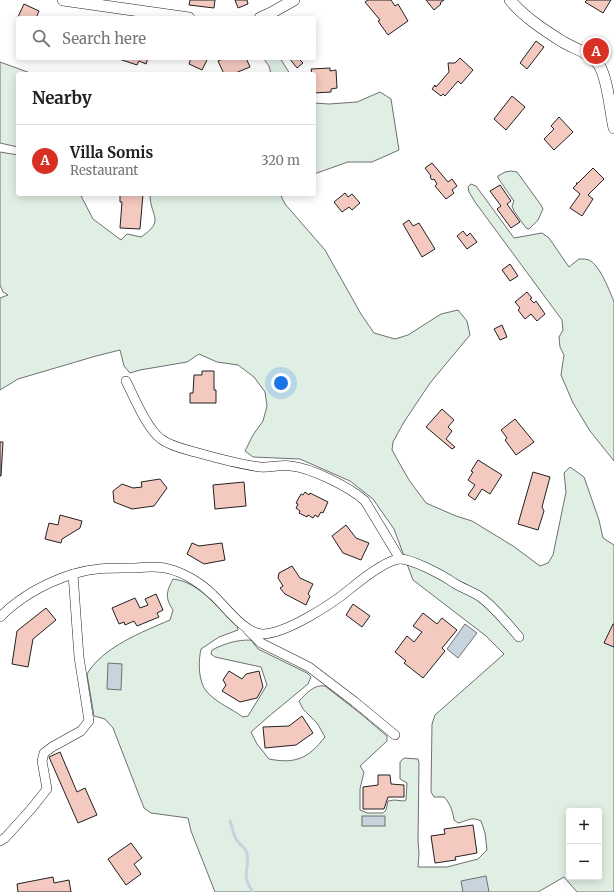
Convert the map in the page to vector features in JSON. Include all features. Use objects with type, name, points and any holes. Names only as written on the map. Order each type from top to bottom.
[{"type":"street","points":[[63,0],[175,16]]},
{"type":"street","points":[[264,16],[280,9],[294,0]]},
{"type":"street","points":[[510,0],[531,20],[562,41],[589,56],[598,64],[604,75],[614,128]]},
{"type":"street","points":[[126,381],[154,432],[160,439],[170,444],[221,460],[254,466],[270,467],[289,465],[301,467],[315,472],[356,493],[365,501],[400,559]]},
{"type":"street","points":[[244,626],[262,634],[291,625],[315,614],[337,600],[370,573],[388,563],[400,559],[414,563],[445,576],[455,584],[480,597],[519,637]]},
{"type":"street","points":[[0,617],[18,600],[32,591],[53,580],[90,569],[107,567],[169,569],[201,585],[213,594],[261,643],[315,671],[395,735]]},
{"type":"street","points":[[0,841],[5,838],[47,789],[42,761],[44,753],[81,730],[89,721],[79,657],[73,574]]},
{"type":"green space","points":[[264,60],[281,60],[289,72],[270,72],[269,66]]},
{"type":"green space","points":[[0,62],[28,72],[16,72],[16,147],[0,143]]},
{"type":"green space","points":[[380,92],[391,99],[399,150],[372,162],[348,162],[316,173],[316,103],[329,104],[357,102]]},
{"type":"green space","points":[[0,152],[16,155],[16,196],[81,196],[93,219],[121,240],[127,234],[141,237],[153,226],[155,218],[150,196],[281,196],[285,204],[325,250],[361,314],[374,333],[395,339],[408,335],[441,314],[458,310],[467,321],[470,335],[430,383],[404,422],[393,442],[392,450],[409,480],[426,503],[472,521],[513,546],[540,566],[548,563],[553,555],[566,492],[564,473],[570,467],[584,477],[599,520],[603,538],[614,545],[614,892],[577,892],[567,880],[602,880],[602,808],[566,808],[566,879],[564,877],[538,892],[215,892],[191,831],[188,818],[151,813],[144,808],[113,728],[105,719],[94,716],[87,674],[94,664],[113,648],[136,635],[170,620],[173,610],[167,595],[173,579],[192,585],[208,597],[237,626],[238,630],[219,637],[201,649],[199,667],[201,679],[205,690],[217,701],[243,717],[248,716],[267,685],[261,667],[215,657],[211,654],[212,650],[231,642],[251,640],[258,649],[307,673],[311,677],[308,684],[251,732],[257,744],[269,759],[286,761],[300,758],[313,750],[325,737],[317,723],[303,709],[299,701],[310,690],[325,686],[387,736],[387,741],[360,766],[364,772],[360,789],[360,810],[367,813],[383,813],[386,810],[388,801],[406,800],[407,783],[400,779],[400,762],[404,758],[418,759],[418,867],[447,867],[478,859],[487,850],[485,833],[481,821],[472,819],[458,823],[454,820],[451,808],[446,799],[444,797],[434,797],[431,792],[432,724],[435,715],[504,654],[486,636],[413,580],[394,529],[373,499],[350,481],[300,459],[253,457],[245,451],[253,435],[263,421],[267,406],[265,392],[254,377],[238,365],[217,362],[199,354],[187,362],[130,373],[124,366],[120,350],[18,379],[0,390],[0,298],[8,295],[3,292],[0,285]]},
{"type":"green space","points":[[505,172],[517,172],[543,209],[538,220],[529,229],[526,228],[514,211],[512,206],[514,201],[498,178],[498,176]]},
{"type":"green space","points":[[471,184],[476,186],[514,238],[542,233],[549,238],[569,267],[579,259],[588,260],[597,267],[604,279],[614,302],[614,461],[590,431],[573,403],[561,375],[564,355],[560,347],[559,337],[563,330],[562,320],[475,202],[469,192],[468,187]]},
{"type":"shaded area","points":[[465,624],[477,633],[458,658],[447,649]]},
{"type":"shaded area","points":[[108,663],[122,664],[121,690],[107,689]]},
{"type":"shaded area","points":[[362,816],[385,816],[385,826],[362,826]]},
{"type":"shaded area","points":[[486,876],[489,892],[463,892],[461,881]]},
{"type":"building","points":[[190,0],[215,0],[214,8],[189,5]]},
{"type":"building","points":[[235,0],[247,0],[248,4],[238,8]]},
{"type":"building","points":[[368,0],[391,0],[395,6],[398,4],[408,21],[388,35],[378,21],[380,20],[365,2]]},
{"type":"building","points":[[426,0],[444,0],[434,10]]},
{"type":"building","points":[[587,0],[611,0],[603,13],[585,2]]},
{"type":"building","points":[[24,4],[39,11],[37,16],[18,16]]},
{"type":"building","points":[[536,41],[544,47],[527,69],[520,63]]},
{"type":"building","points":[[460,58],[473,70],[461,84],[458,81],[445,96],[443,94],[441,96],[432,89],[435,85],[436,87],[449,72],[448,63],[455,63]]},
{"type":"building","points":[[122,60],[147,60],[146,64],[139,61],[137,65]]},
{"type":"building","points":[[190,60],[207,60],[202,70],[189,64]]},
{"type":"building","points":[[247,60],[250,67],[238,72],[223,72],[218,61]]},
{"type":"building","points":[[291,60],[300,60],[303,63],[297,68]]},
{"type":"building","points":[[330,68],[330,71],[336,70],[337,88],[331,89],[331,92],[316,93],[316,72],[312,72],[311,69]]},
{"type":"building","points":[[512,96],[525,107],[506,130],[494,119]]},
{"type":"building","points":[[559,117],[573,132],[554,150],[544,139],[554,129],[551,126]]},
{"type":"building","points":[[432,163],[448,182],[452,179],[457,186],[452,190],[454,193],[446,199],[435,186],[437,184],[434,179],[432,180],[425,168]]},
{"type":"building","points":[[593,168],[604,179],[588,195],[593,199],[582,216],[570,208],[580,194],[573,188],[577,184],[576,183],[578,183]]},
{"type":"building","points":[[500,185],[511,201],[507,204],[520,222],[511,228],[497,209],[501,206],[490,191]]},
{"type":"building","points":[[345,193],[348,197],[352,194],[360,203],[352,210],[349,207],[342,212],[334,202]]},
{"type":"building","points":[[120,196],[143,196],[140,229],[120,228],[122,202],[120,202]]},
{"type":"building","points":[[409,220],[413,226],[419,223],[435,249],[422,257],[403,224]]},
{"type":"building","points":[[463,231],[467,236],[470,233],[477,242],[467,249],[457,236]]},
{"type":"building","points":[[510,264],[518,276],[510,281],[502,270]]},
{"type":"building","points":[[527,292],[532,298],[530,299],[534,303],[536,301],[545,314],[537,321],[531,314],[525,319],[518,310],[520,308],[515,302]]},
{"type":"building","points":[[502,325],[507,337],[500,340],[494,329]]},
{"type":"building","points":[[202,371],[214,371],[216,403],[190,403],[190,393],[193,393],[194,375],[202,375]]},
{"type":"building","points":[[442,409],[454,420],[448,427],[452,431],[446,439],[455,447],[452,449],[426,427]]},
{"type":"building","points":[[515,419],[534,442],[516,455],[505,440],[507,438],[501,430]]},
{"type":"building","points":[[0,442],[3,442],[1,476],[0,476]]},
{"type":"building","points":[[478,460],[502,475],[490,494],[482,489],[475,500],[468,495],[475,485],[468,480],[473,472],[471,471]]},
{"type":"building","points":[[533,472],[550,477],[542,507],[544,511],[538,530],[518,524]]},
{"type":"building","points":[[160,479],[167,488],[154,506],[132,509],[114,502],[113,491],[122,484],[133,488],[142,487],[141,482]]},
{"type":"building","points":[[244,482],[246,506],[215,509],[213,485]]},
{"type":"building","points":[[305,492],[328,502],[323,513],[321,512],[318,517],[315,515],[313,518],[308,515],[307,517],[299,513],[300,511],[296,508],[298,504],[296,503],[301,494],[303,495]]},
{"type":"building","points":[[60,515],[82,521],[80,528],[62,539],[61,543],[45,539],[49,523],[58,525]]},
{"type":"building","points":[[346,525],[356,538],[369,543],[361,560],[343,553],[332,536]]},
{"type":"building","points":[[192,543],[199,546],[222,543],[225,560],[204,564],[187,554]]},
{"type":"building","points":[[292,566],[300,578],[313,584],[308,594],[310,596],[306,605],[285,594],[280,588],[283,586],[278,578],[279,573]]},
{"type":"building","points":[[156,594],[163,610],[157,613],[159,617],[137,626],[134,621],[125,625],[124,622],[119,624],[112,608],[135,598],[140,608],[148,605],[145,599]]},
{"type":"building","points":[[353,604],[370,616],[362,627],[346,615]]},
{"type":"building","points":[[46,608],[56,620],[33,639],[28,667],[12,664],[17,631]]},
{"type":"building","points":[[423,613],[437,624],[442,618],[457,630],[442,648],[445,651],[423,678],[404,663],[406,661],[395,652],[407,636],[414,642],[422,632],[413,626]]},
{"type":"building","points":[[614,624],[614,647],[604,643]]},
{"type":"building","points":[[229,671],[242,679],[246,674],[259,671],[263,687],[257,698],[240,702],[222,691],[226,685],[223,680]]},
{"type":"building","points":[[302,716],[313,733],[296,745],[265,748],[263,727],[289,726]]},
{"type":"building","points":[[60,752],[77,792],[85,788],[97,815],[78,823],[49,757]]},
{"type":"building","points":[[378,775],[390,775],[391,784],[404,785],[404,797],[388,797],[384,809],[363,809],[363,787],[378,785]]},
{"type":"building","points":[[473,825],[477,853],[455,857],[456,860],[435,863],[431,836],[445,834],[444,829]]},
{"type":"building","points":[[131,843],[142,858],[134,864],[141,874],[126,885],[108,859]]},
{"type":"building","points":[[53,877],[54,883],[69,880],[71,892],[18,892],[17,884]]},
{"type":"waterway","points":[[230,821],[236,839],[246,852],[248,860],[246,877],[253,892]]},
{"type":"place","name":"Villa Somis","points":[[596,51]]}]
